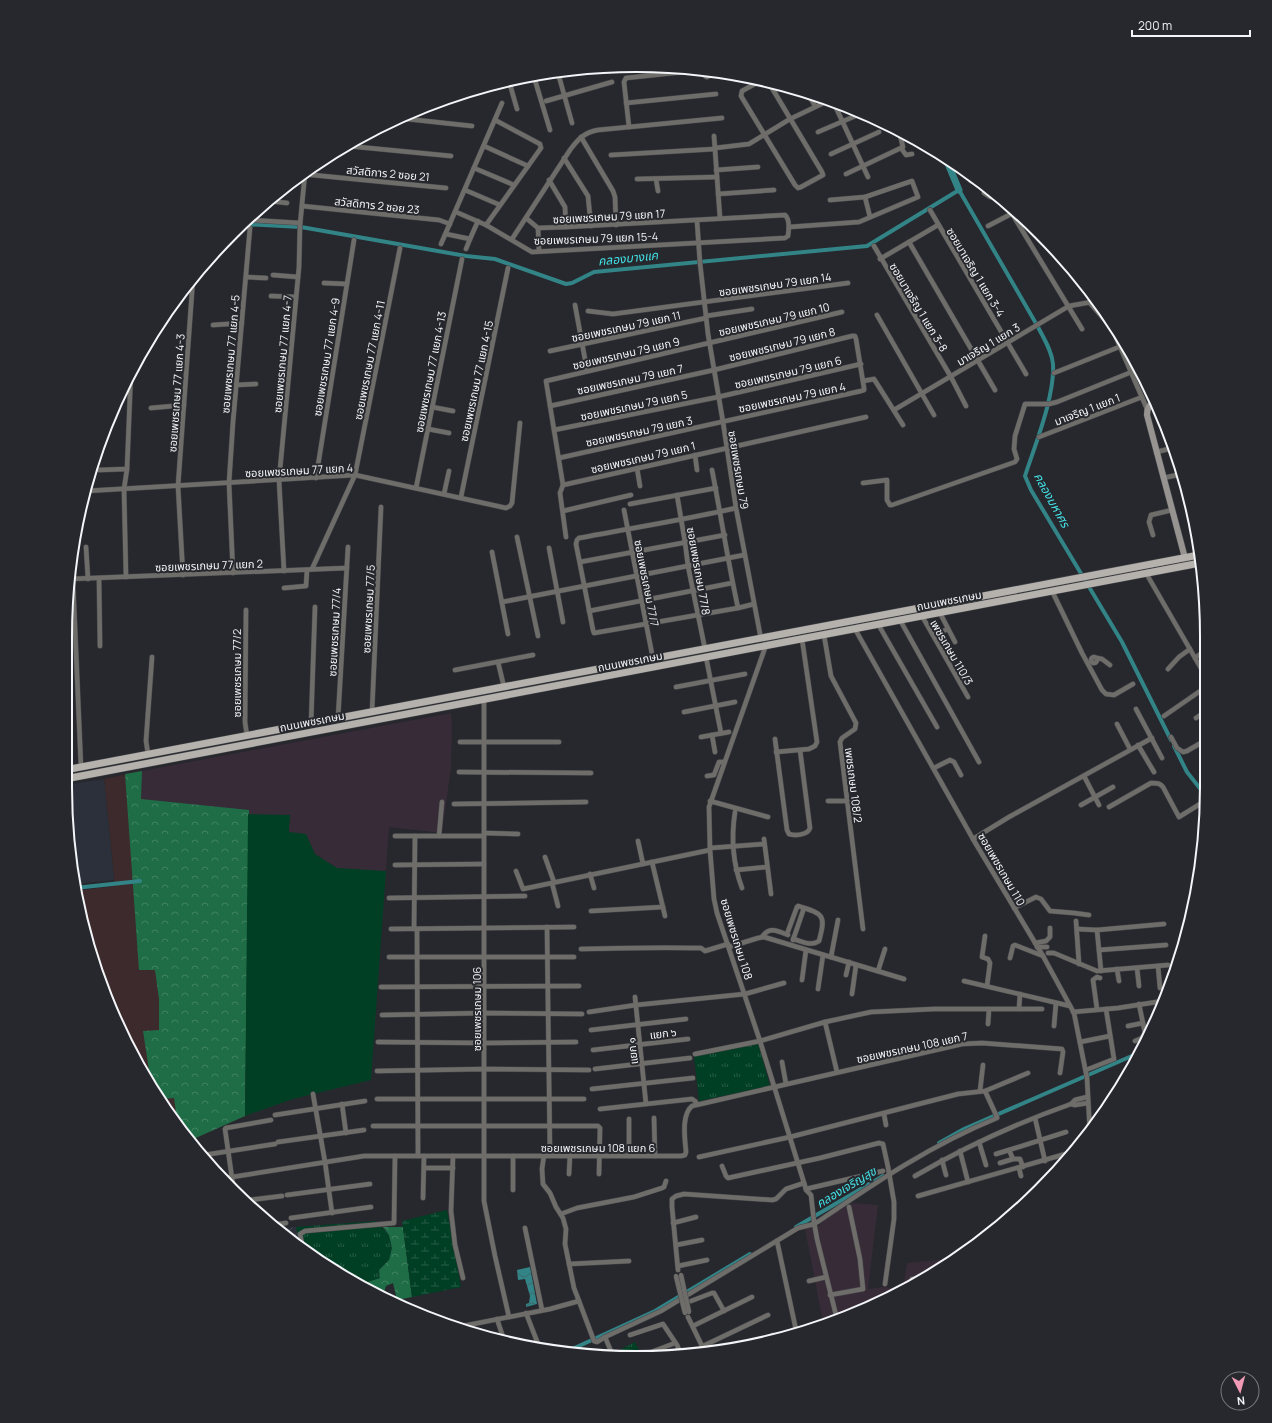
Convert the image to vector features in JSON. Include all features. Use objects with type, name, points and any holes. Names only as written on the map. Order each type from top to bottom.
[{"type":"main road","points":[[1150,404],[1147,409],[1148,421],[1185,562]]},
{"type":"main road","name":"ถนนเพชรเกษม","points":[[72,778],[1086,585],[1146,573],[1185,562],[1194,557]]},
{"type":"main road","name":"ถนนเพชรเกษม","points":[[72,769],[760,639],[1084,576],[1185,562],[1195,563]]},
{"type":"main road","points":[[920,608],[922,616]]},
{"type":"main road","points":[[338,718],[339,727]]},
{"type":"main road","points":[[126,759],[127,767]]},
{"type":"street","points":[[629,127],[624,82],[626,78],[673,73]]},
{"type":"street","points":[[559,77],[572,123]]},
{"type":"street","points":[[535,81],[550,130]]},
{"type":"street","points":[[546,101],[612,82]]},
{"type":"street","points":[[753,85],[742,91],[742,96],[798,188],[823,175],[772,89]]},
{"type":"street","points":[[510,86],[517,109]]},
{"type":"street","points":[[626,103],[716,94]]},
{"type":"street","points":[[812,100],[815,106]]},
{"type":"street","points":[[441,244],[502,103]]},
{"type":"street","points":[[611,156],[715,149],[749,144],[790,119],[821,104]]},
{"type":"street","points":[[837,109],[868,177]]},
{"type":"street","points":[[818,132],[855,116]]},
{"type":"street","points":[[512,239],[564,158],[581,137],[593,130],[722,118]]},
{"type":"street","points":[[410,119],[472,126]]},
{"type":"street","points":[[486,225],[541,148],[540,144],[495,120]]},
{"type":"street","points":[[831,154],[879,132]]},
{"type":"street","points":[[714,136],[720,218]]},
{"type":"street","points":[[581,137],[613,191],[615,197],[616,225]]},
{"type":"street","points":[[846,174],[901,148],[903,146],[902,139]]},
{"type":"street","points":[[484,146],[528,166]]},
{"type":"street","points":[[356,147],[451,156]]},
{"type":"street","points":[[901,148],[906,155],[912,154]]},
{"type":"street","points":[[564,158],[588,196],[591,226]]},
{"type":"street","points":[[716,170],[758,167]]},
{"type":"street","points":[[474,168],[514,185]]},
{"type":"street","name":"สวัสดิการ 2 ซอย 21","points":[[312,175],[446,188]]},
{"type":"street","points":[[637,179],[717,177]]},
{"type":"street","points":[[656,179],[658,191]]},
{"type":"street","points":[[549,180],[565,207],[566,227]]},
{"type":"street","name":"ซอยเพชรเกษม 77 แยก 4-7","points":[[284,571],[279,480],[298,277],[304,181]]},
{"type":"street","points":[[789,227],[859,222],[916,198],[918,197],[918,194],[912,181],[865,197],[830,200]]},
{"type":"street","points":[[465,190],[500,205]]},
{"type":"street","points":[[718,194],[774,190]]},
{"type":"street","points":[[984,193],[990,198]]},
{"type":"street","points":[[865,197],[870,217]]},
{"type":"street","points":[[277,202],[287,203]]},
{"type":"street","name":"สวัสดิการ 2 ซอย 23","points":[[302,206],[439,220],[450,224]]},
{"type":"street","name":"ซอยมาเจริญ 1 แยก 3-4","points":[[930,210],[1026,374]]},
{"type":"street","name":"ซอยเพชรเกษม 79 แยก 15-4","points":[[456,212],[486,225],[532,252],[787,237],[789,227]]},
{"type":"street","points":[[988,226],[1010,214]]},
{"type":"street","name":"ซอยเพชรเกษม 79 แยก 17","points":[[526,218],[538,228],[697,221],[720,218],[785,215],[787,216],[789,227]]},
{"type":"street","points":[[256,219],[300,223]]},
{"type":"street","points":[[466,249],[478,221]]},
{"type":"street","points":[[697,221],[699,243]]},
{"type":"street","points":[[1018,221],[1082,329]]},
{"type":"street","points":[[880,259],[938,225]]},
{"type":"street","name":"ซอยเพชรเกษม 77 แยก 4-5","points":[[233,573],[229,483],[250,228]]},
{"type":"street","points":[[538,228],[539,251]]},
{"type":"street","points":[[446,234],[470,239]]},
{"type":"street","name":"ซอยเพชรเกษม 77 แยก 4-9","points":[[316,478],[354,240]]},
{"type":"street","points":[[909,242],[979,360],[995,390]]},
{"type":"street","name":"ซอยเพชรเกษม 79","points":[[699,243],[699,260],[709,343],[744,555],[760,639]]},
{"type":"street","name":"ซอยมาเจริญ 1 แยก 3-8","points":[[874,246],[880,259],[951,377],[966,406]]},
{"type":"street","name":"ซอยเพชรเกษม 77 แยก 4-11","points":[[284,588],[306,586],[309,570],[355,474],[400,248]]},
{"type":"street","name":"ซอยเพชรเกษม 77 แยก 4-13","points":[[416,488],[462,259]]},
{"type":"street","name":"ซอยเพชรเกษม 77 แยก 4-15","points":[[461,497],[508,268]]},
{"type":"street","points":[[273,275],[298,277]]},
{"type":"street","points":[[246,277],[266,278]]},
{"type":"street","points":[[324,283],[347,284]]},
{"type":"street","name":"ซอยเพชรเกษม 79 แยก 14","points":[[588,311],[612,314],[848,283]]},
{"type":"street","name":"ซอยเพชรเกษม 77 แยก 4-3","points":[[183,575],[178,486],[192,289]]},
{"type":"street","points":[[271,296],[296,297]]},
{"type":"street","name":"มาเจริญ 1 แยก 3","points":[[894,410],[1069,306],[1090,303]]},
{"type":"street","points":[[575,305],[587,370]]},
{"type":"street","name":"ซอยเพชรเกษม 79 แยก 11","points":[[550,351],[706,317],[752,309]]},
{"type":"street","name":"ซอยเพชรเกษม 79 แยก 10","points":[[709,343],[842,312]]},
{"type":"street","points":[[877,315],[934,415]]},
{"type":"street","points":[[213,325],[242,323]]},
{"type":"street","name":"ซอยเพชรเกษม 79 แยก 8","points":[[714,370],[852,336],[854,336],[861,364]]},
{"type":"street","name":"ซอยเพชรเกษม 79 แยก 9","points":[[550,406],[546,381],[587,370],[709,343]]},
{"type":"street","points":[[1054,373],[1120,347]]},
{"type":"street","points":[[1126,358],[1147,409]]},
{"type":"street","points":[[861,364],[863,381],[874,379],[903,425]]},
{"type":"street","name":"ซอยเพชรเกษม 79 แยก 6","points":[[718,397],[861,364]]},
{"type":"street","name":"ซอยเพชรเกษม 79 แยก 7","points":[[550,406],[714,370]]},
{"type":"street","points":[[863,483],[887,480],[888,500],[892,505],[1015,462],[1017,459],[1014,449],[1015,436],[1024,405],[1028,403],[1048,404],[1057,402],[1131,372]]},
{"type":"street","name":"ซอยเพชรเกษม 79 แยก 4","points":[[723,422],[864,390],[863,381]]},
{"type":"street","points":[[236,384],[256,384]]},
{"type":"street","points":[[126,577],[124,489],[127,469],[130,386]]},
{"type":"street","name":"ซอยเพชรเกษม 79 แยก 5","points":[[554,430],[718,397]]},
{"type":"street","name":"มาเจริญ 1 แยก 1","points":[[1039,437],[1142,397]]},
{"type":"street","points":[[151,408],[184,405]]},
{"type":"street","points":[[432,406],[453,411]]},
{"type":"street","points":[[550,406],[563,485],[560,492],[566,537]]},
{"type":"street","name":"ซอยเพชรเกษม 79 แยก 1","points":[[563,485],[866,417]]},
{"type":"street","name":"ซอยเพชรเกษม 79 แยก 3","points":[[559,458],[723,422]]},
{"type":"street","name":"ซอยเพชรเกษม 77 แยก 4","points":[[91,491],[316,478],[355,474],[506,508],[512,503],[520,423]]},
{"type":"street","points":[[428,429],[448,433]]},
{"type":"street","points":[[1156,452],[1168,449]]},
{"type":"street","points":[[695,455],[697,470]]},
{"type":"street","points":[[637,468],[640,486]]},
{"type":"street","points":[[99,470],[127,469]]},
{"type":"street","points":[[444,494],[449,470]]},
{"type":"street","points":[[712,470],[725,535],[727,558],[738,608]]},
{"type":"street","points":[[1163,478],[1176,475]]},
{"type":"street","points":[[630,504],[716,488]]},
{"type":"street","points":[[563,511],[631,495]]},
{"type":"street","name":"ซอยเพชรเกษม 77/8","points":[[677,495],[686,542],[688,566],[705,649]]},
{"type":"street","name":"ซอยเพชรเกษม 77/5","points":[[372,712],[381,507]]},
{"type":"street","points":[[736,508],[579,538],[576,544],[594,633],[754,604]]},
{"type":"street","name":"ซอยเพชรเกษม 77/7","points":[[624,510],[653,659]]},
{"type":"street","points":[[1152,535],[1149,522],[1152,515],[1172,510]]},
{"type":"street","points":[[580,562],[725,535]]},
{"type":"street","points":[[517,537],[538,636]]},
{"type":"street","points":[[86,547],[88,578]]},
{"type":"street","name":"ซอยเพชรเกษม 77/4","points":[[338,718],[348,547]]},
{"type":"street","points":[[549,548],[563,622]]},
{"type":"street","points":[[492,552],[508,634]]},
{"type":"street","points":[[502,602],[744,555]]},
{"type":"street","name":"ซอยเพชรเกษม 77 แยก 2","points":[[75,579],[347,568]]},
{"type":"street","points":[[1146,573],[1200,667]]},
{"type":"street","points":[[99,578],[100,646]]},
{"type":"street","points":[[589,611],[732,583]]},
{"type":"street","points":[[1052,591],[1086,661],[1102,690],[1110,696],[1133,684]]},
{"type":"street","points":[[311,724],[315,607]]},
{"type":"street","name":"ซอยเพชรเกษม 77/2","points":[[246,610],[245,722],[247,736]]},
{"type":"street","points":[[73,611],[81,767]]},
{"type":"street","points":[[940,613],[955,642]]},
{"type":"street","name":"เพชรเกษม 110/3","points":[[922,616],[968,697]]},
{"type":"street","points":[[900,620],[980,762]]},
{"type":"street","points":[[878,624],[937,727]]},
{"type":"street","name":"ซอยเพชรเกษม 110","points":[[855,629],[1014,908],[1037,946],[1046,951],[1073,1012],[1086,1074],[1089,1121]]},
{"type":"street","points":[[936,634],[948,629]]},
{"type":"street","name":"เพชรเกษม 108/2","points":[[824,635],[830,676],[856,723],[855,729],[842,738],[840,742],[863,929]]},
{"type":"street","points":[[776,752],[813,748],[817,742],[802,639]]},
{"type":"street","name":"ซอยเพชรเกษม 108","points":[[766,646],[710,801],[708,813],[714,899],[717,913],[745,994],[804,1183],[806,1189],[811,1195],[814,1223],[835,1314]]},
{"type":"street","points":[[1168,669],[1179,657],[1190,649]]},
{"type":"street","points":[[1195,658],[1200,654]]},
{"type":"street","points":[[455,670],[533,655]]},
{"type":"street","points":[[148,754],[146,741],[152,657]]},
{"type":"street","points":[[706,657],[721,733]]},
{"type":"street","points":[[1086,661],[1094,658],[1102,659],[1110,666]]},
{"type":"street","points":[[498,662],[504,687]]},
{"type":"street","points":[[676,687],[744,674]]},
{"type":"street","points":[[1164,716],[1200,691]]},
{"type":"street","name":"ซอยเพชรเกษม 106","points":[[484,700],[484,1201],[494,1256],[509,1316]]},
{"type":"street","points":[[684,712],[735,702]]},
{"type":"street","points":[[1136,709],[1162,758]]},
{"type":"street","points":[[1196,718],[1200,715]]},
{"type":"street","points":[[1117,724],[1130,749]]},
{"type":"street","points":[[701,737],[729,732]]},
{"type":"street","points":[[712,735],[715,752]]},
{"type":"street","points":[[1171,737],[1177,748],[1183,752],[1200,743]]},
{"type":"street","points":[[973,838],[1152,738]]},
{"type":"street","points":[[775,739],[787,830],[788,834],[794,835],[807,833],[810,828],[800,750]]},
{"type":"street","points":[[460,742],[559,742]]},
{"type":"street","points":[[1138,745],[1154,772]]},
{"type":"street","points":[[934,768],[950,760],[954,762],[961,775]]},
{"type":"street","points":[[707,776],[714,775],[719,762],[724,762]]},
{"type":"street","points":[[459,772],[591,773]]},
{"type":"street","points":[[1084,776],[1099,805]]},
{"type":"street","points":[[1109,807],[1151,783],[1157,783],[1163,787],[1179,817],[1200,804]]},
{"type":"street","points":[[1081,805],[1113,787]]},
{"type":"street","points":[[710,801],[768,816]]},
{"type":"street","points":[[828,802],[847,801]]},
{"type":"street","points":[[439,836],[442,802]]},
{"type":"street","points":[[454,804],[586,802]]},
{"type":"street","points":[[736,812],[733,831],[734,846],[736,870],[742,888]]},
{"type":"street","points":[[395,836],[518,834]]},
{"type":"street","points":[[415,836],[415,898],[418,957],[418,1126],[421,1156],[424,1168],[423,1198]]},
{"type":"street","points":[[638,841],[643,864]]},
{"type":"street","points":[[516,871],[523,889],[710,849],[764,842],[771,894]]},
{"type":"street","points":[[545,856],[553,882],[558,906]]},
{"type":"street","points":[[652,862],[665,916]]},
{"type":"street","points":[[395,865],[484,864]]},
{"type":"street","points":[[736,870],[767,867]]},
{"type":"street","points":[[590,874],[594,888]]},
{"type":"street","points":[[389,898],[525,896]]},
{"type":"street","points":[[1014,908],[1036,897],[1041,899],[1050,911],[1089,915]]},
{"type":"street","points":[[762,937],[768,931],[777,931],[811,944],[819,941],[822,928],[822,919],[816,912],[798,906],[795,909],[787,934]]},
{"type":"street","points":[[591,911],[663,907]]},
{"type":"street","points":[[791,945],[804,908]]},
{"type":"street","points":[[832,957],[838,920]]},
{"type":"street","points":[[1076,922],[1079,964]]},
{"type":"street","points":[[1077,929],[1097,930],[1164,924]]},
{"type":"street","points":[[547,927],[550,1126],[547,1155],[542,1169],[543,1184],[550,1193],[561,1214],[566,1229],[564,1243],[574,1288],[594,1340],[597,1342],[656,1314],[798,1228],[814,1223],[890,1174],[948,1140],[996,1116],[982,1091],[983,1065]]},
{"type":"street","points":[[391,929],[574,927]]},
{"type":"street","points":[[1037,946],[1050,937],[1050,928]]},
{"type":"street","points":[[1097,930],[1101,971]]},
{"type":"street","points":[[985,936],[982,955],[983,958],[990,960],[987,986]]},
{"type":"street","points":[[581,949],[600,950],[664,947],[701,948],[705,951],[762,937],[904,979]]},
{"type":"street","points":[[1010,958],[1013,946],[1015,945],[1054,953],[1094,970],[1101,971],[1168,965]]},
{"type":"street","points":[[1099,950],[1166,945]]},
{"type":"street","points":[[1037,946],[1046,951]]},
{"type":"street","points":[[878,971],[885,949]]},
{"type":"street","points":[[802,980],[806,950]]},
{"type":"street","points":[[818,988],[823,955]]},
{"type":"street","points":[[389,958],[574,957]]},
{"type":"street","points":[[846,975],[849,962]]},
{"type":"street","points":[[852,994],[856,965]]},
{"type":"street","points":[[1158,966],[1160,988]]},
{"type":"street","points":[[1137,968],[1139,986]]},
{"type":"street","points":[[1118,969],[1119,981]]},
{"type":"street","points":[[1097,1009],[1093,980],[1097,977],[1100,978]]},
{"type":"street","points":[[964,981],[1070,1006]]},
{"type":"street","points":[[589,1012],[636,1005],[745,994],[784,983]]},
{"type":"street","points":[[382,987],[579,986]]},
{"type":"street","points":[[1019,1009],[1020,994]]},
{"type":"street","name":"แยก ๑","points":[[635,997],[646,1104]]},
{"type":"street","points":[[1073,1012],[1158,1001]]},
{"type":"street","points":[[1054,1026],[1056,1003]]},
{"type":"street","points":[[1139,1004],[1145,1030]]},
{"type":"street","points":[[694,1054],[760,1041],[825,1022],[871,1012],[934,1009],[1042,1009]]},
{"type":"street","points":[[988,1024],[989,1009]]},
{"type":"street","points":[[1086,1074],[1114,1059],[1106,1009]]},
{"type":"street","points":[[382,1015],[485,1013],[582,1014]]},
{"type":"street","points":[[590,1030],[686,1019]]},
{"type":"street","points":[[600,1109],[692,1099],[697,1104],[837,1072],[825,1022]]},
{"type":"street","points":[[1128,1026],[1143,1023]]},
{"type":"street","points":[[1080,1042],[1110,1036]]},
{"type":"street","points":[[1135,1041],[1141,1038]]},
{"type":"street","name":"แยก ๖","points":[[593,1050],[688,1039]]},
{"type":"street","points":[[378,1042],[485,1044],[576,1042]]},
{"type":"street","name":"ซอยเพชรเกษม 108 แยก 7","points":[[837,1072],[920,1052],[971,1043],[1062,1049],[1063,1052],[1060,1073]]},
{"type":"street","points":[[595,1069],[690,1058]]},
{"type":"street","points":[[782,1062],[786,1084]]},
{"type":"street","points":[[377,1071],[485,1069],[588,1070]]},
{"type":"street","points":[[699,1157],[790,1137],[958,1094],[982,1091],[1028,1073]]},
{"type":"street","points":[[592,1089],[693,1078]]},
{"type":"street","points":[[313,1094],[332,1213]]},
{"type":"street","points":[[915,1176],[942,1160],[979,1142],[1071,1104],[1075,1100],[1088,1097]]},
{"type":"street","points":[[377,1099],[584,1099]]},
{"type":"street","points":[[275,1115],[365,1101]]},
{"type":"street","points":[[342,1104],[346,1133]]},
{"type":"street","name":"ซอยเพชรเกษม 108 แยก 6","points":[[232,1177],[325,1162],[374,1156],[685,1155],[686,1116],[690,1108],[697,1104]]},
{"type":"street","points":[[1071,1104],[1088,1104]]},
{"type":"street","points":[[884,1114],[886,1125]]},
{"type":"street","points":[[654,1118],[655,1156]]},
{"type":"street","points":[[1034,1118],[1041,1140],[1045,1161]]},
{"type":"street","points":[[233,1181],[226,1128],[271,1120]]},
{"type":"street","points":[[628,1156],[629,1120]]},
{"type":"street","points":[[373,1126],[600,1126],[599,1174]]},
{"type":"street","points":[[208,1154],[364,1130]]},
{"type":"street","points":[[996,1154],[1066,1132]]},
{"type":"street","points":[[979,1142],[986,1165]]},
{"type":"street","points":[[722,1166],[728,1178],[881,1143],[884,1146],[894,1202],[894,1220],[885,1284]]},
{"type":"street","points":[[1010,1150],[1013,1159]]},
{"type":"street","points":[[960,1151],[968,1182]]},
{"type":"street","points":[[918,1196],[1045,1161],[1065,1153]]},
{"type":"street","points":[[569,1174],[570,1155]]},
{"type":"street","points":[[301,1240],[300,1234],[305,1231],[394,1223],[395,1156]]},
{"type":"street","points":[[453,1156],[450,1211],[463,1278]]},
{"type":"street","points":[[513,1156],[513,1190]]},
{"type":"street","points":[[1000,1163],[1013,1159],[1020,1159],[1021,1176]]},
{"type":"street","points":[[942,1160],[946,1175]]},
{"type":"street","points":[[424,1168],[453,1168]]},
{"type":"street","points":[[806,1189],[883,1171]]},
{"type":"street","points":[[561,1214],[577,1208],[634,1197],[662,1188],[664,1187],[666,1181]]},
{"type":"street","points":[[702,1347],[687,1314],[679,1276],[672,1199],[676,1196],[684,1194],[772,1200],[776,1199],[786,1189],[804,1183]]},
{"type":"street","points":[[252,1200],[370,1184]]},
{"type":"street","points":[[291,1218],[371,1207]]},
{"type":"street","points":[[830,1295],[863,1289],[860,1259],[849,1207]]},
{"type":"street","points":[[673,1223],[696,1217]]},
{"type":"street","points":[[280,1224],[286,1223]]},
{"type":"street","points":[[525,1228],[542,1310]]},
{"type":"street","points":[[676,1245],[702,1240]]},
{"type":"street","points":[[777,1241],[796,1328]]},
{"type":"street","points":[[678,1268],[707,1260]]},
{"type":"street","points":[[569,1264],[629,1261]]},
{"type":"street","points":[[808,1281],[826,1277]]},
{"type":"street","points":[[692,1301],[712,1292],[724,1311]]},
{"type":"street","points":[[693,1326],[752,1297]]},
{"type":"street","points":[[468,1325],[526,1314],[579,1301]]},
{"type":"street","points":[[526,1314],[537,1342]]},
{"type":"street","points":[[706,1346],[768,1315]]},
{"type":"street","points":[[497,1319],[502,1335]]},
{"type":"street","points":[[630,1335],[663,1324],[679,1349]]},
{"type":"street","points":[[605,1337],[611,1350]]},
{"type":"street","points":[[655,1350],[675,1343]]},
{"type":"shaded area","points":[[451,713],[451,767],[442,833],[389,827],[371,1080],[293,1099],[245,1116],[248,816],[141,799],[142,771]]},
{"type":"shaded area","points":[[142,771],[141,798],[248,816],[245,1116],[195,1138],[167,1100],[130,1036],[115,1003],[91,933],[82,890],[115,886],[104,779]]},
{"type":"shaded area","points":[[104,779],[114,880],[81,883],[73,824],[72,784]]},
{"type":"shaded area","points":[[852,1203],[878,1205],[868,1289],[883,1287],[894,1288],[852,1308],[822,1319],[805,1229],[819,1226],[825,1218]]},
{"type":"shaded area","points":[[296,1227],[298,1238],[293,1234],[285,1228]]},
{"type":"shaded area","points":[[943,1260],[904,1283],[907,1263]]},
{"type":"green space","points":[[72,657],[73,707],[72,707]]},
{"type":"green space","points":[[142,771],[141,799],[249,810],[245,1116],[195,1138],[176,1112],[174,1098],[166,1099],[149,1071],[143,1031],[159,1030],[159,999],[155,970],[139,970],[125,774]]},
{"type":"green space","points":[[248,814],[290,815],[289,832],[306,834],[315,854],[337,868],[386,871],[371,1080],[293,1099],[245,1116]]},
{"type":"green space","points":[[758,1043],[770,1086],[699,1101],[694,1056]]},
{"type":"green space","points":[[447,1210],[461,1287],[412,1297],[402,1221]]},
{"type":"green space","points":[[376,1221],[389,1235],[392,1248],[389,1260],[379,1270],[380,1278],[367,1282],[323,1256],[298,1238],[296,1227]]},
{"type":"green space","points":[[383,1227],[403,1227],[412,1297],[401,1299],[396,1297],[393,1283],[386,1286],[384,1291],[367,1282],[380,1278],[379,1270],[389,1260],[392,1248],[389,1235]]},
{"type":"green space","points":[[635,1342],[639,1351],[636,1351],[619,1351]]},
{"type":"water","points":[[530,1267],[537,1304],[526,1307],[526,1304],[529,1303],[530,1296],[525,1279],[518,1280],[517,1270]]},
{"type":"waterway","name":"คลองมหาศร","points":[[950,167],[959,190]]},
{"type":"waterway","name":"คลองบางแค","points":[[251,224],[301,227],[466,256],[495,259],[566,284],[572,283],[594,272],[867,246],[959,190],[1038,327],[1051,354],[1053,364],[1051,391],[1039,435],[1025,476],[1031,490],[1122,642],[1171,740]]},
{"type":"waterway","name":"คลองมหาศร","points":[[1174,746],[1187,772],[1200,788]]},
{"type":"waterway","points":[[81,887],[140,881]]},
{"type":"waterway","name":"คลองเจริญสุข","points":[[939,1143],[964,1129],[1131,1056]]},
{"type":"waterway","name":"คลองเจริญสุข","points":[[796,1227],[883,1176]]},
{"type":"waterway","name":"คลองเจริญสุข","points":[[576,1347],[655,1311],[750,1254]]}]
